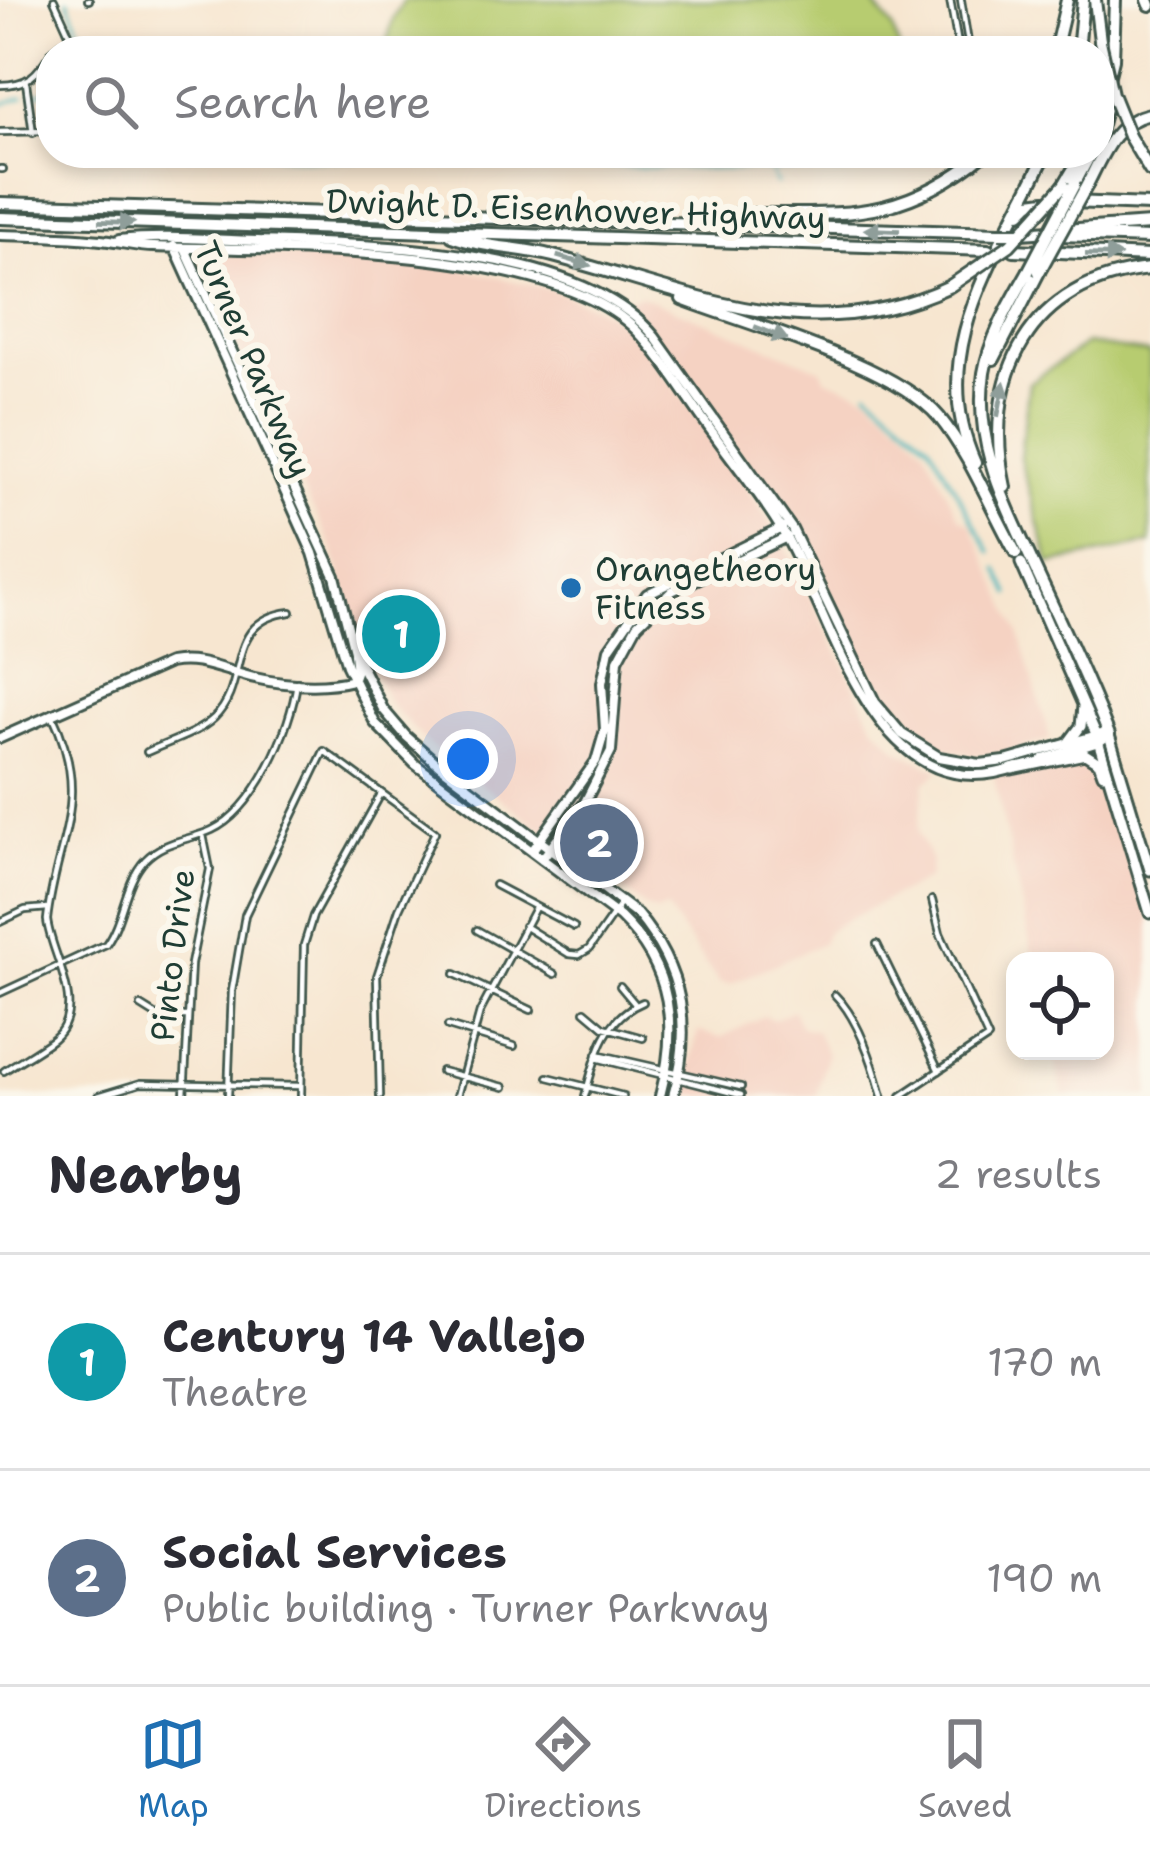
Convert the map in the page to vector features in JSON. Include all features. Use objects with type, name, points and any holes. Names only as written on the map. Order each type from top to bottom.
[{"type":"highway","points":[[1059,36],[1067,0]]},
{"type":"highway","points":[[1079,36],[1083,0]]},
{"type":"highway","points":[[1095,0],[1099,36]]},
{"type":"highway","points":[[1114,36],[1115,0]]},
{"type":"highway","points":[[1114,99],[1150,171]]},
{"type":"highway","points":[[1114,136],[1134,118],[1150,114]]},
{"type":"highway","points":[[667,221],[870,211],[932,189],[963,168]]},
{"type":"highway","points":[[1010,233],[1039,168]]},
{"type":"highway","points":[[1081,168],[1033,272],[1000,322],[988,356],[981,415],[990,464],[1102,737]]},
{"type":"highway","points":[[441,231],[734,307],[807,318],[881,310],[950,286],[1018,238],[1089,168]]},
{"type":"highway","points":[[1018,558],[967,444],[956,385],[965,323],[1023,209],[1033,202],[1150,205]]},
{"type":"highway","name":"Dwight D. Eisenhower Highway","points":[[0,203],[1150,238]]},
{"type":"highway","name":"Dwight D. Eisenhower Highway","points":[[0,218],[1150,256]]},
{"type":"highway","points":[[1010,233],[1150,224]]},
{"type":"highway","points":[[1011,514],[996,422],[1004,382],[1018,349],[1040,319],[1070,295],[1105,277],[1150,269]]},
{"type":"highway","points":[[623,276],[878,374],[909,391],[947,428],[1018,558]]},
{"type":"main road","points":[[1018,558],[1102,737],[1150,871]]},
{"type":"main road","points":[[1069,742],[1081,727],[1083,701]]},
{"type":"main road","points":[[1102,737],[1150,913]]},
{"type":"main road","points":[[1012,769],[1079,754],[1093,758],[1125,829]]},
{"type":"street","points":[[54,0],[70,36]]},
{"type":"street","points":[[950,0],[956,36]]},
{"type":"street","points":[[961,0],[967,36]]},
{"type":"street","points":[[0,85],[26,82],[36,75]]},
{"type":"street","points":[[0,132],[34,133],[26,82]]},
{"type":"street","points":[[0,235],[178,245],[390,247],[546,274],[604,296],[648,329],[788,531],[875,702],[908,740],[939,757],[980,764],[1102,737]]},
{"type":"street","name":"Turner Parkway","points":[[178,245],[335,576],[354,651],[372,693],[406,736],[622,902],[660,944],[678,982],[684,1032],[673,1096]]},
{"type":"street","name":"Turner Parkway","points":[[178,245],[313,553],[353,680],[375,723],[393,744],[614,913],[643,942],[668,994],[671,1029],[660,1096]]},
{"type":"street","points":[[788,531],[863,699],[890,736],[919,758],[944,768],[980,773],[1012,769],[1102,737]]},
{"type":"street","points":[[532,851],[596,761],[605,730],[602,683],[609,649],[647,593],[788,531]]},
{"type":"street","points":[[542,859],[597,782],[611,751],[618,660],[637,625],[672,592],[788,531]]},
{"type":"street","points":[[147,752],[215,717],[252,629],[291,612]]},
{"type":"street","points":[[0,738],[169,663],[201,662],[234,673],[333,684],[353,680],[354,651]]},
{"type":"street","points":[[0,993],[106,944],[147,858],[163,846],[203,834],[244,806],[291,717],[297,682]]},
{"type":"street","points":[[4,1071],[60,1031],[68,1015],[68,996],[50,940],[48,908],[73,795],[65,748],[52,714]]},
{"type":"street","points":[[228,1096],[232,991],[245,915],[324,751],[434,832],[399,909],[377,976],[380,1096]]},
{"type":"street","points":[[301,1096],[304,945],[313,916],[381,794]]},
{"type":"street","name":"Pinto Drive","points":[[184,1096],[191,964],[209,884],[203,834]]},
{"type":"street","points":[[495,885],[574,927]]},
{"type":"street","points":[[901,1096],[988,1038],[940,933],[932,900]]},
{"type":"street","points":[[524,926],[579,956],[622,902]]},
{"type":"street","points":[[0,922],[26,910],[48,908]]},
{"type":"street","points":[[457,1096],[472,1034],[490,990],[535,908]]},
{"type":"street","points":[[477,930],[555,974]]},
{"type":"street","points":[[877,944],[939,1071]]},
{"type":"street","points":[[454,974],[531,1010]]},
{"type":"street","points":[[585,1096],[609,1029],[639,1004],[620,986]]},
{"type":"street","points":[[836,995],[861,1040],[882,1096]]},
{"type":"street","points":[[141,1006],[157,1016],[186,1016]]},
{"type":"street","points":[[584,1011],[609,1029],[643,1038]]},
{"type":"street","points":[[448,1026],[514,1046]]},
{"type":"street","points":[[597,1056],[741,1091]]},
{"type":"street","points":[[441,1071],[504,1088]]},
{"type":"street","points":[[548,1076],[622,1096]]},
{"type":"street","points":[[98,1096],[141,1083],[300,1086]]},
{"type":"shaded area","points":[[210,252],[449,266],[553,290],[626,325],[706,428],[782,540],[874,725],[900,751],[940,771],[925,782],[918,831],[931,862],[929,878],[827,931],[822,943],[730,984],[719,983],[666,908],[655,912],[647,908],[430,746],[390,704],[363,652],[333,549],[272,428],[202,268],[200,259]]},
{"type":"shaded area","points":[[639,295],[821,369],[825,378],[868,395],[924,447],[959,517],[970,523],[1019,632],[1050,739],[1002,754],[972,755],[935,745],[902,723],[871,673],[859,664],[793,527],[650,330],[620,303]]},
{"type":"shaded area","points":[[1080,754],[1099,764],[1150,913],[1150,1096],[1063,1096],[1055,1060],[1114,1060],[1114,952],[1032,952],[993,773]]},
{"type":"shaded area","points":[[793,1010],[801,1027],[816,1031],[827,1054],[816,1096],[682,1096],[698,1031],[720,1038],[764,1016],[774,1020]]},
{"type":"green space","points":[[404,0],[871,0],[895,36],[389,36]]},
{"type":"green space","points":[[1086,344],[1150,353],[1150,543],[1050,564],[1020,458],[1029,383]]},
{"type":"waterway","points":[[68,0],[82,36]]},
{"type":"waterway","points":[[32,95],[36,94]]},
{"type":"waterway","points":[[0,105],[23,97]]},
{"type":"waterway","points":[[687,168],[770,170],[776,184]]},
{"type":"waterway","points":[[770,170],[846,172]]},
{"type":"waterway","points":[[868,390],[930,444],[991,553]]},
{"type":"waterway","points":[[998,569],[1010,594]]},
{"type":"place","name":"Orangetheory Fitness","points":[[571,588]]},
{"type":"place","name":"Century 14 Vallejo","points":[[401,634]]},
{"type":"place","name":"Social Services","points":[[599,843]]}]
